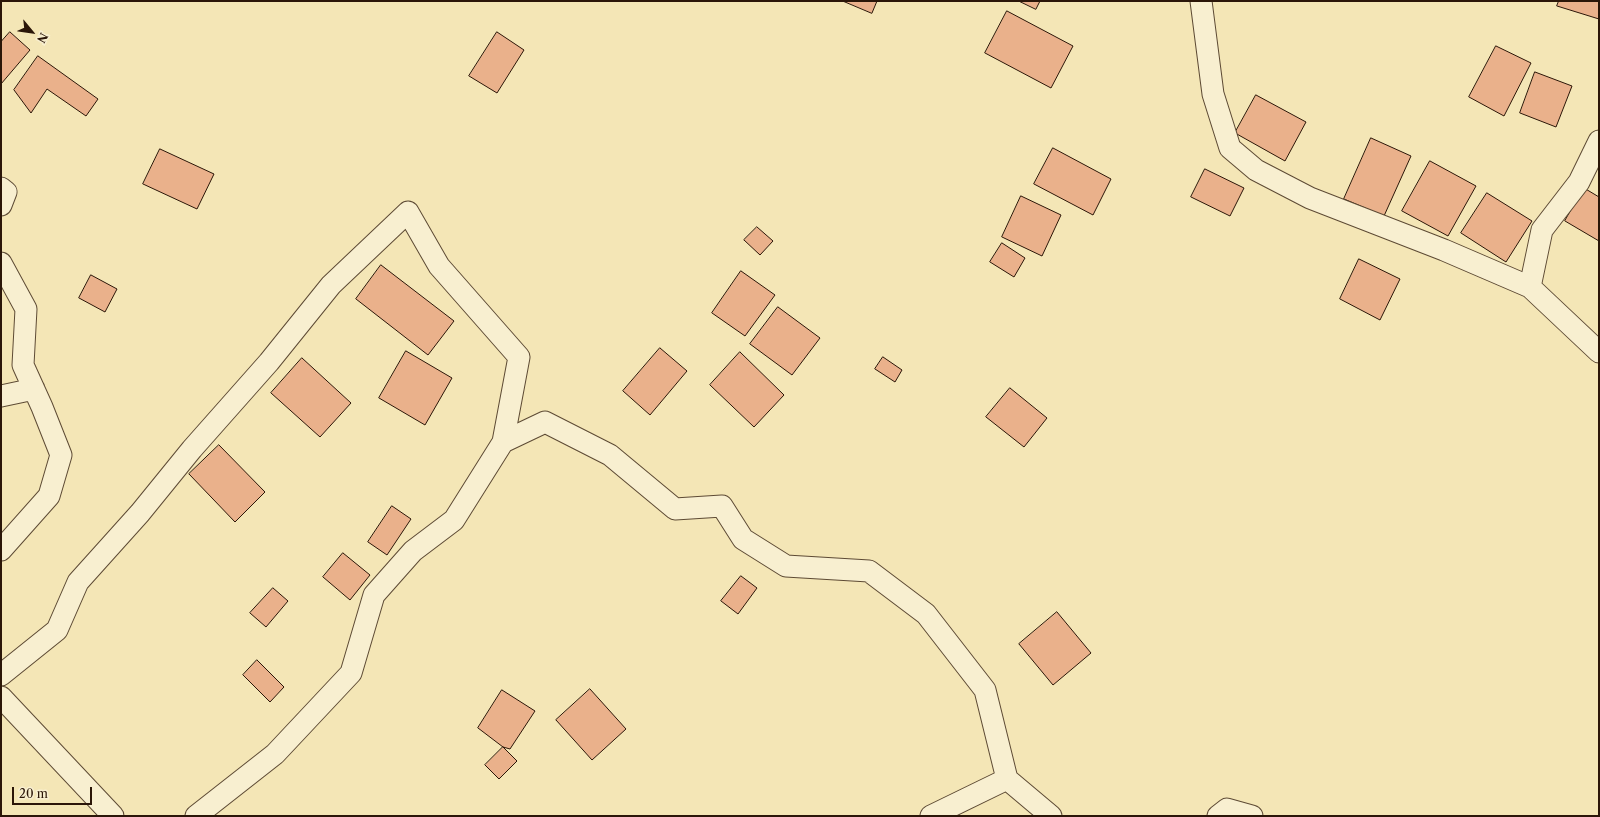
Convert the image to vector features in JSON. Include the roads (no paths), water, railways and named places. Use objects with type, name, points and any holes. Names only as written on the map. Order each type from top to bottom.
[{"type":"street","points":[[1201,1],[1213,94],[1230,148],[1256,170],[1310,198],[1444,250],[1530,287],[1599,352]]},
{"type":"street","points":[[1530,287],[1542,230],[1579,182],[1599,141]]},
{"type":"street","points":[[1,188],[6,192],[1,205]]},
{"type":"street","points":[[1,675],[57,630],[78,582],[140,514],[192,449],[269,362],[331,285],[408,212],[439,266],[519,358],[503,442],[454,520],[413,551],[374,595],[351,673],[275,754],[196,816]]},
{"type":"street","points":[[1,263],[26,309],[23,365],[61,455],[49,496],[1,550]]},
{"type":"street","points":[[1,396],[34,389]]},
{"type":"street","points":[[503,442],[545,422],[610,455],[675,509],[722,506],[743,539],[786,566],[869,571],[926,614],[985,690],[1007,779],[1051,816]]},
{"type":"street","points":[[1,697],[113,816]]},
{"type":"street","points":[[931,816],[1007,779]]},
{"type":"street","points":[[1218,816],[1227,809],[1252,816]]}]
